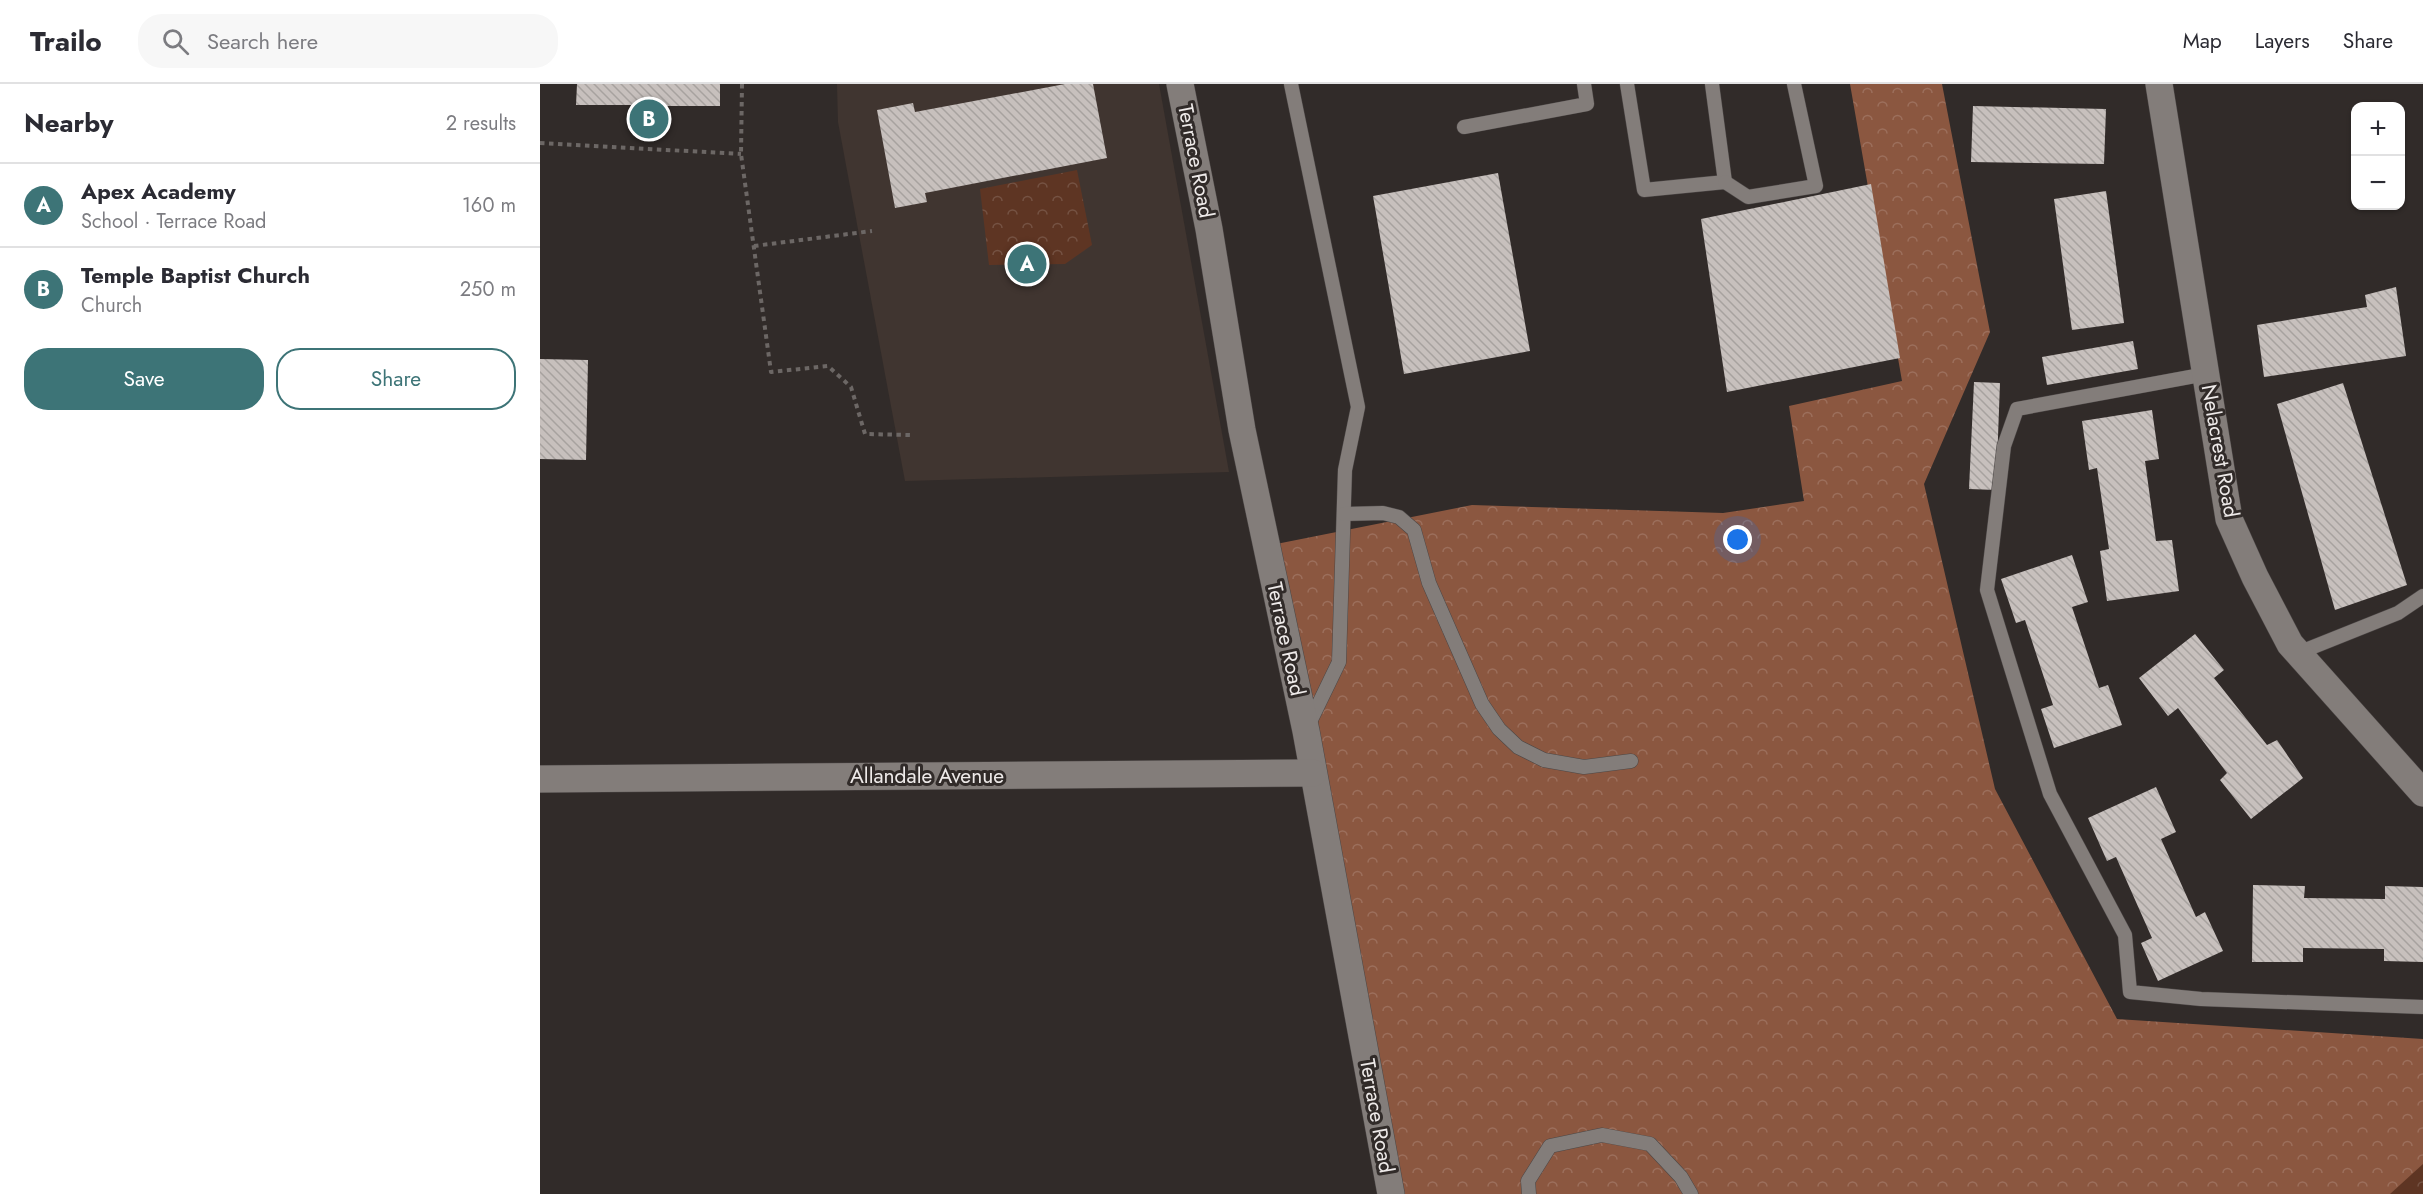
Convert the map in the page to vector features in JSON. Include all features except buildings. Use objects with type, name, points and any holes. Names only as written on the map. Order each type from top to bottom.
[{"type":"street","name":"Terrace Road","points":[[1180,84],[1209,229],[1242,430],[1306,730],[1391,1194]]},
{"type":"street","name":"Nelacrest Road","points":[[2159,84],[2229,519],[2255,577],[2290,644],[2423,793]]},
{"type":"street","name":"Allandale Avenue","points":[[540,779],[1313,773]]},
{"type":"lane","points":[[1291,84],[1358,407],[1345,470],[1339,662],[1306,730]]},
{"type":"lane","points":[[1464,128],[1587,104],[1584,84]]},
{"type":"lane","points":[[1627,84],[1644,190],[1725,182],[1749,197],[1816,186],[1794,84]]},
{"type":"lane","points":[[1712,84],[1725,182]]},
{"type":"lane","points":[[2206,374],[2017,409],[2004,447],[1987,590],[2050,794],[2125,935],[2130,992],[2202,999],[2423,1007]]},
{"type":"lane","points":[[1344,514],[1383,513],[1399,517],[1414,530],[1429,583],[1482,704],[1499,729],[1518,747],[1544,759],[1584,767],[1631,760]]},
{"type":"lane","points":[[2298,653],[2398,613],[2423,596]]},
{"type":"lane","points":[[1529,1194],[1528,1181],[1550,1146],[1602,1135],[1650,1144],[1682,1177],[1692,1194]]},
{"type":"path","points":[[742,84],[741,154],[771,372],[828,366],[851,387],[865,434],[911,435]]},
{"type":"path","points":[[540,143],[741,154]]},
{"type":"path","points":[[754,246],[872,231]]},
{"type":"shaded area","points":[[837,84],[1159,84],[1229,472],[905,481],[838,122]]},
{"type":"green space","points":[[1850,84],[1942,84],[1990,332],[1924,484],[1995,789],[2117,1019],[2423,1039],[2423,1194],[1391,1194],[1266,546],[1472,505],[1723,513],[1804,501],[1789,406],[1902,381]]},
{"type":"green space","points":[[1077,170],[1092,245],[1065,264],[989,265],[980,189]]},
{"type":"green space","points":[[2423,1164],[2423,1194],[2390,1194]]},
{"type":"place","name":"Temple Baptist Church","points":[[649,119]]},
{"type":"place","name":"Apex Academy","points":[[1027,264]]}]
